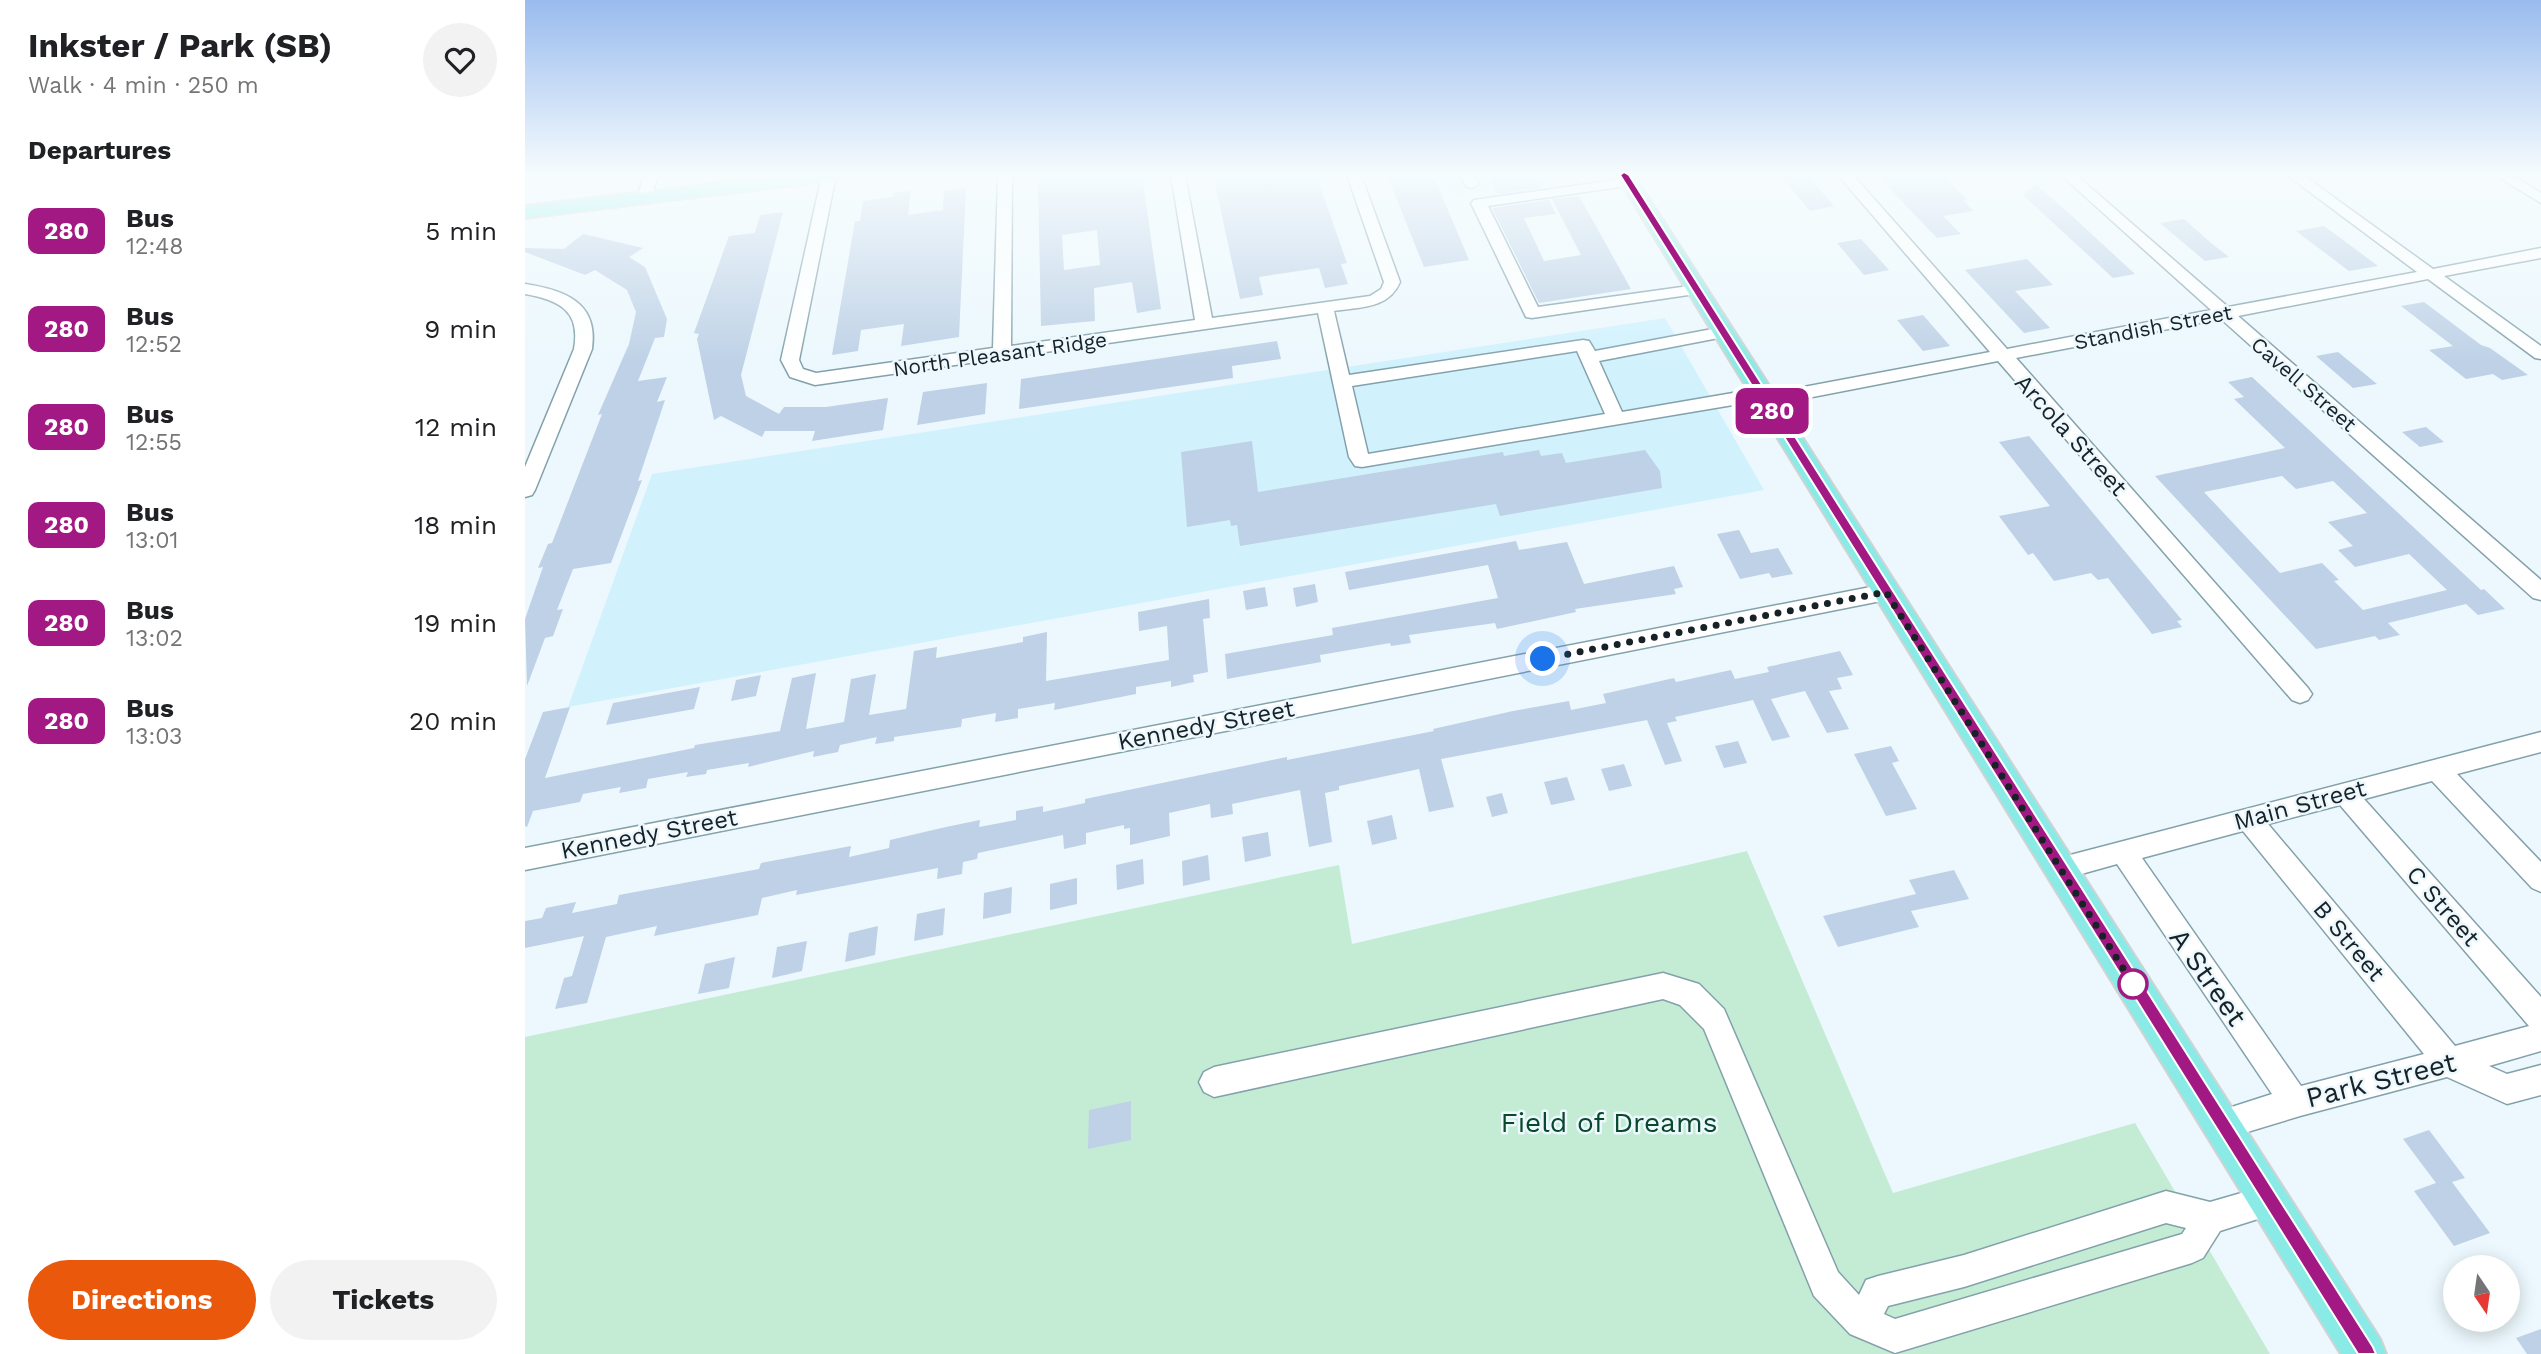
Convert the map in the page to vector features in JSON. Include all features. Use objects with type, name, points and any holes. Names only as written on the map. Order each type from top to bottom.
[{"type":"main road","points":[[1664,238],[2365,1354]]},
{"type":"street","points":[[796,373],[790,360],[817,238]]},
{"type":"street","points":[[1002,354],[1004,238]]},
{"type":"street","points":[[1189,238],[1205,326],[1375,300],[1391,286],[1375,238]]},
{"type":"street","points":[[1496,238],[1532,313],[1696,289]]},
{"type":"street","name":"Arcola Street","points":[[1900,238],[2300,694]]},
{"type":"street","name":"Cavell Street","points":[[2139,238],[2541,592]]},
{"type":"street","points":[[2381,238],[2541,354]]},
{"type":"street","name":"Standish Street","points":[[1764,397],[2002,356],[2541,253]]},
{"type":"street","points":[[525,289],[547,293],[572,305],[582,315],[586,328],[583,349],[525,490]]},
{"type":"street","points":[[1325,309],[1362,461],[1764,397]]},
{"type":"street","name":"North Pleasant Ridge","points":[[796,373],[804,377],[824,379],[1205,326]]},
{"type":"street","points":[[1588,358],[1723,332]]},
{"type":"street","points":[[1339,375],[1583,345],[1616,419]]},
{"type":"street","name":"Kennedy Street","points":[[525,859],[1886,592]]},
{"type":"street","name":"Main Street","points":[[2060,868],[2436,769],[2537,747]]},
{"type":"street","points":[[2436,769],[2541,880]]},
{"type":"street","name":"C Street","points":[[2344,793],[2541,1018]]},
{"type":"street","name":"B Street","points":[[2248,819],[2451,1064]]},
{"type":"street","name":"A Street","points":[[2123,852],[2294,1101]]},
{"type":"street","points":[[1214,1082],[1663,986],[1689,994],[1714,1019],[1825,1284],[1862,1322],[1895,1336],[2192,1247],[2210,1218]]},
{"type":"street","name":"Park Street","points":[[2221,1125],[2294,1101],[2451,1064],[2541,1037]]},
{"type":"street","points":[[2451,1064],[2507,1089],[2541,1080]]},
{"type":"street","points":[[1862,1322],[1878,1292],[1964,1272],[2166,1207],[2210,1218],[2269,1201]]},
{"type":"shaded area","points":[[1665,318],[1764,490],[568,707],[652,474]]},
{"type":"green space","name":"Field of Dreams","points":[[1747,851],[1893,1193],[2135,1123],[2270,1354],[525,1354],[525,1037],[1339,865],[1352,944]]},
{"type":"building","points":[[578,238],[601,238],[643,248],[629,257],[645,267],[667,319],[664,337],[655,338],[638,381],[667,377],[657,402],[665,400],[638,481],[642,480],[611,563],[573,569],[557,610],[563,609],[553,636],[545,638],[527,686],[525,619],[543,567],[538,568],[548,544],[552,543],[602,414],[598,415],[629,344],[636,312],[627,290],[595,270],[585,275],[525,252],[525,248],[564,249]]},
{"type":"building","points":[[728,238],[776,238],[741,375],[746,396],[779,414],[784,407],[826,407],[888,398],[883,430],[812,441],[815,431],[765,431],[762,437],[721,416],[714,420],[697,339],[699,334],[694,333]]},
{"type":"building","points":[[852,238],[964,238],[959,337],[901,346],[904,324],[861,330],[858,351],[832,355]]},
{"type":"building","points":[[1039,238],[1062,238],[1064,270],[1100,265],[1098,238],[1151,238],[1161,309],[1137,313],[1132,282],[1094,288],[1095,321],[1041,326]]},
{"type":"building","points":[[1227,238],[1338,238],[1347,263],[1341,264],[1348,284],[1325,288],[1319,268],[1259,277],[1263,295],[1240,299]]},
{"type":"building","points":[[1412,238],[1460,238],[1469,260],[1424,267]]},
{"type":"building","points":[[1507,238],[1533,238],[1544,261],[1581,255],[1572,238],[1603,238],[1631,289],[1539,303]]},
{"type":"building","points":[[2070,238],[2096,238],[2135,274],[2113,278]]},
{"type":"building","points":[[2178,238],[2206,238],[2229,257],[2205,261]]},
{"type":"building","points":[[2306,238],[2340,238],[2378,266],[2349,271]]},
{"type":"building","points":[[1861,239],[1889,270],[1864,275],[1837,243]]},
{"type":"building","points":[[2027,259],[2053,285],[2015,291],[2050,328],[2024,333],[1965,270]]},
{"type":"building","points":[[2424,302],[2481,345],[2490,348],[2528,375],[2502,380],[2493,374],[2466,379],[2429,350],[2453,346],[2401,306]]},
{"type":"building","points":[[1923,315],[1950,346],[1923,351],[1897,320]]},
{"type":"building","points":[[1277,341],[1281,359],[1232,366],[1233,378],[1019,409],[1021,379]]},
{"type":"building","points":[[2338,352],[2377,384],[2353,388],[2316,356]]},
{"type":"building","points":[[2252,377],[2481,590],[2484,589],[2505,609],[2478,615],[2466,604],[2388,623],[2400,635],[2379,640],[2375,636],[2316,649],[2155,476],[2285,448],[2234,399],[2244,397],[2228,382]],"holes":[[[2282,476],[2296,489],[2333,481],[2367,513],[2328,522],[2353,546],[2338,550],[2355,567],[2409,554],[2447,590],[2363,610],[2334,581],[2339,580],[2322,563],[2280,573],[2204,492]]]},
{"type":"building","points":[[987,383],[985,414],[917,425],[923,392]]},
{"type":"building","points":[[2426,427],[2444,442],[2420,447],[2402,432]]},
{"type":"building","points":[[2029,436],[2182,620],[2177,621],[2182,627],[2152,634],[2108,578],[2098,580],[2091,573],[2054,581],[2033,553],[2028,555],[1999,516],[2050,506],[1999,442]]},
{"type":"building","points":[[1252,441],[1258,492],[1503,452],[1504,456],[1539,450],[1541,456],[1562,453],[1566,463],[1645,450],[1660,471],[1662,488],[1500,516],[1496,504],[1240,546],[1237,525],[1231,526],[1230,520],[1187,527],[1181,452]]},
{"type":"building","points":[[1739,530],[1751,553],[1778,548],[1793,574],[1772,578],[1769,573],[1740,579],[1717,534]]},
{"type":"building","points":[[1516,541],[1519,550],[1567,542],[1584,584],[1674,566],[1683,587],[1674,589],[1676,594],[1575,609],[1576,612],[1497,629],[1495,623],[1409,635],[1411,643],[1391,646],[1390,643],[1320,655],[1321,662],[1227,679],[1225,654],[1333,635],[1332,628],[1498,598],[1488,565],[1349,590],[1345,572]]},
{"type":"building","points":[[1315,584],[1318,602],[1296,607],[1293,588]]},
{"type":"building","points":[[1265,587],[1268,606],[1246,610],[1243,591]]},
{"type":"building","points":[[1209,599],[1210,618],[1203,619],[1208,672],[1193,675],[1194,682],[1171,687],[1171,681],[1136,687],[1136,694],[1054,710],[1055,703],[1018,709],[1018,718],[995,722],[996,713],[962,719],[961,727],[894,737],[894,741],[875,744],[877,737],[840,745],[838,752],[813,757],[814,751],[748,767],[749,763],[707,770],[706,774],[686,777],[688,772],[648,779],[646,788],[619,793],[621,787],[583,794],[580,802],[533,811],[527,827],[525,826],[525,759],[543,712],[570,707],[545,778],[694,748],[695,745],[780,731],[792,678],[816,673],[806,729],[844,722],[851,679],[876,674],[869,715],[906,709],[914,651],[937,647],[936,658],[1023,642],[1023,637],[1047,632],[1046,681],[1169,660],[1167,626],[1139,631],[1138,612]]},
{"type":"building","points":[[1840,651],[1853,675],[1837,678],[1842,689],[1829,691],[1849,729],[1827,733],[1805,691],[1771,699],[1790,737],[1772,741],[1753,700],[1675,717],[1677,721],[1667,723],[1682,761],[1665,765],[1647,720],[1441,759],[1454,807],[1429,812],[1419,769],[1339,786],[1339,790],[1325,793],[1332,842],[1309,847],[1300,790],[1232,804],[1233,814],[1211,818],[1210,804],[1169,813],[1170,836],[1130,845],[1130,828],[1124,829],[1124,825],[1086,833],[1086,844],[1064,849],[1063,835],[978,853],[977,859],[963,862],[962,874],[937,879],[938,868],[796,895],[797,890],[762,898],[758,915],[654,936],[657,926],[606,937],[587,1003],[555,1009],[564,978],[572,976],[584,936],[525,948],[525,921],[542,918],[546,908],[576,902],[572,913],[617,904],[619,895],[759,869],[761,863],[851,846],[849,857],[889,848],[890,840],[946,827],[980,820],[979,827],[1016,820],[1016,811],[1043,806],[1043,812],[1085,803],[1085,799],[1287,757],[1287,760],[1434,731],[1433,729],[1513,711],[1569,701],[1571,710],[1606,703],[1603,694],[1674,678],[1676,682],[1731,670],[1735,679],[1769,672],[1767,667]]},
{"type":"building","points":[[761,675],[756,696],[731,701],[736,680]]},
{"type":"building","points":[[700,687],[694,709],[606,725],[613,703]]},
{"type":"building","points":[[1738,741],[1747,763],[1724,768],[1715,746]]},
{"type":"building","points":[[1891,746],[1899,761],[1892,763],[1917,809],[1886,816],[1854,754]]},
{"type":"building","points":[[1624,764],[1632,786],[1609,791],[1601,769]]},
{"type":"building","points":[[1567,777],[1575,800],[1551,805],[1544,782]]},
{"type":"building","points":[[1502,793],[1508,813],[1492,817],[1486,797]]},
{"type":"building","points":[[1392,815],[1397,839],[1372,845],[1367,821]]},
{"type":"building","points":[[1268,832],[1271,856],[1245,862],[1242,837]]},
{"type":"building","points":[[1208,855],[1210,880],[1183,886],[1182,861]]},
{"type":"building","points":[[1143,859],[1144,884],[1117,890],[1116,865]]},
{"type":"building","points":[[1954,870],[1969,899],[1911,911],[1919,927],[1838,947],[1823,916],[1916,894],[1909,880]]},
{"type":"building","points":[[1077,878],[1077,904],[1050,910],[1050,884]]},
{"type":"building","points":[[1012,887],[1011,913],[983,919],[984,893]]},
{"type":"building","points":[[945,908],[943,935],[914,941],[917,914]]},
{"type":"building","points":[[878,926],[875,955],[845,962],[849,933]]},
{"type":"building","points":[[807,941],[802,971],[772,978],[777,947]]},
{"type":"building","points":[[735,957],[729,988],[698,994],[705,964]]},
{"type":"building","points":[[1131,1101],[1131,1140],[1088,1149],[1089,1110]]},
{"type":"building","points":[[2429,1130],[2465,1178],[2452,1182],[2490,1233],[2454,1246],[2414,1191],[2436,1183],[2403,1139]]},
{"type":"building","points":[[2541,1329],[2541,1354],[2527,1354],[2516,1338]]},
{"type":"bus line","name":"280","points":[[1664,238],[2365,1354]]},
{"type":"route","points":[[1543,659],[1886,592],[2133,984]]}]
